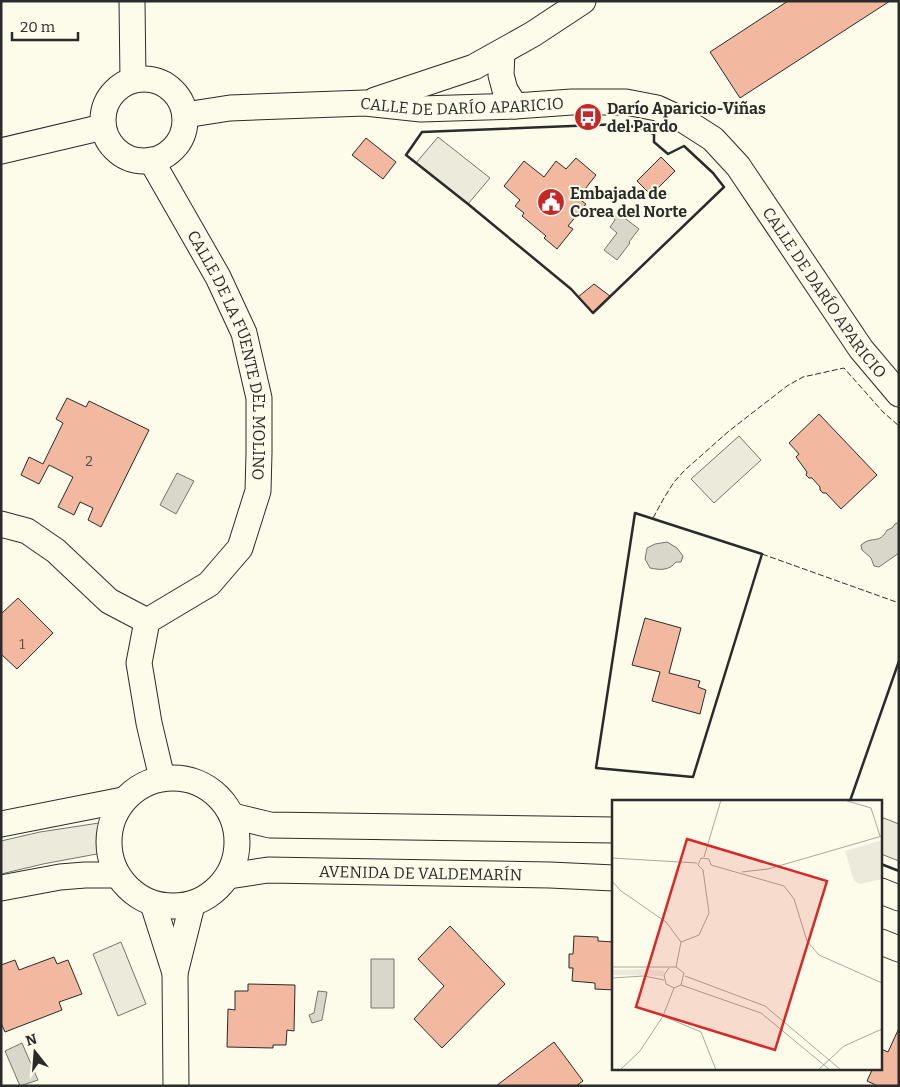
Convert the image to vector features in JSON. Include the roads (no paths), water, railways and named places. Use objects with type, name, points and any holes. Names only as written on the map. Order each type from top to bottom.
[{"type":"street","points":[[132,1],[134,80]]},
{"type":"street","points":[[366,103],[474,67],[533,34],[583,1]]},
{"type":"street","points":[[502,52],[501,75],[505,90],[515,106]]},
{"type":"street","points":[[474,67],[478,107]]},
{"type":"street","points":[[147,79],[161,82],[173,90],[181,101],[185,115],[184,129],[179,142],[170,152],[157,159],[143,161],[129,158],[117,151],[108,140],[103,127],[106,103],[122,85],[134,80],[147,79]]},
{"type":"street","name":"CALLE DE DARÍO APARICIO","points":[[185,115],[230,108],[366,103],[421,109],[572,102],[626,102],[657,108],[685,121],[713,139],[738,166],[861,349],[899,394]]},
{"type":"street","points":[[1,151],[103,127]]},
{"type":"street","name":"CALLE DE LA FUENTE DEL MOLINO","points":[[147,621],[209,584],[240,548],[258,491],[260,453],[259,398],[244,332],[218,277],[150,160]]},
{"type":"street","points":[[1,524],[26,531],[56,551],[109,601],[147,621],[139,663],[149,724],[162,778]]},
{"type":"street","points":[[162,778],[182,778],[206,786],[222,799],[233,816],[238,849],[229,876],[214,893],[192,904],[173,907],[153,904],[135,895],[117,875],[108,850],[109,832],[113,818],[123,800],[140,786],[162,778]]},
{"type":"street","points":[[1,824],[123,800]]},
{"type":"street","points":[[233,816],[270,825],[612,830]]},
{"type":"street","name":"AVENIDA DE VALDEMARÍN","points":[[229,876],[268,870],[550,874],[612,878]]},
{"type":"street","points":[[1,888],[76,876],[117,875]]},
{"type":"street","points":[[882,891],[899,898]]},
{"type":"street","points":[[153,904],[175,973]]},
{"type":"street","points":[[176,1086],[175,973],[192,904]]},
{"type":"street","points":[[882,942],[899,949]]},
{"type":"place","name":"Darío Aparicio-Viñas del Pardo","points":[[588,117]]},
{"type":"place","name":"Embajada de Corea del Norte","points":[[551,202]]}]
